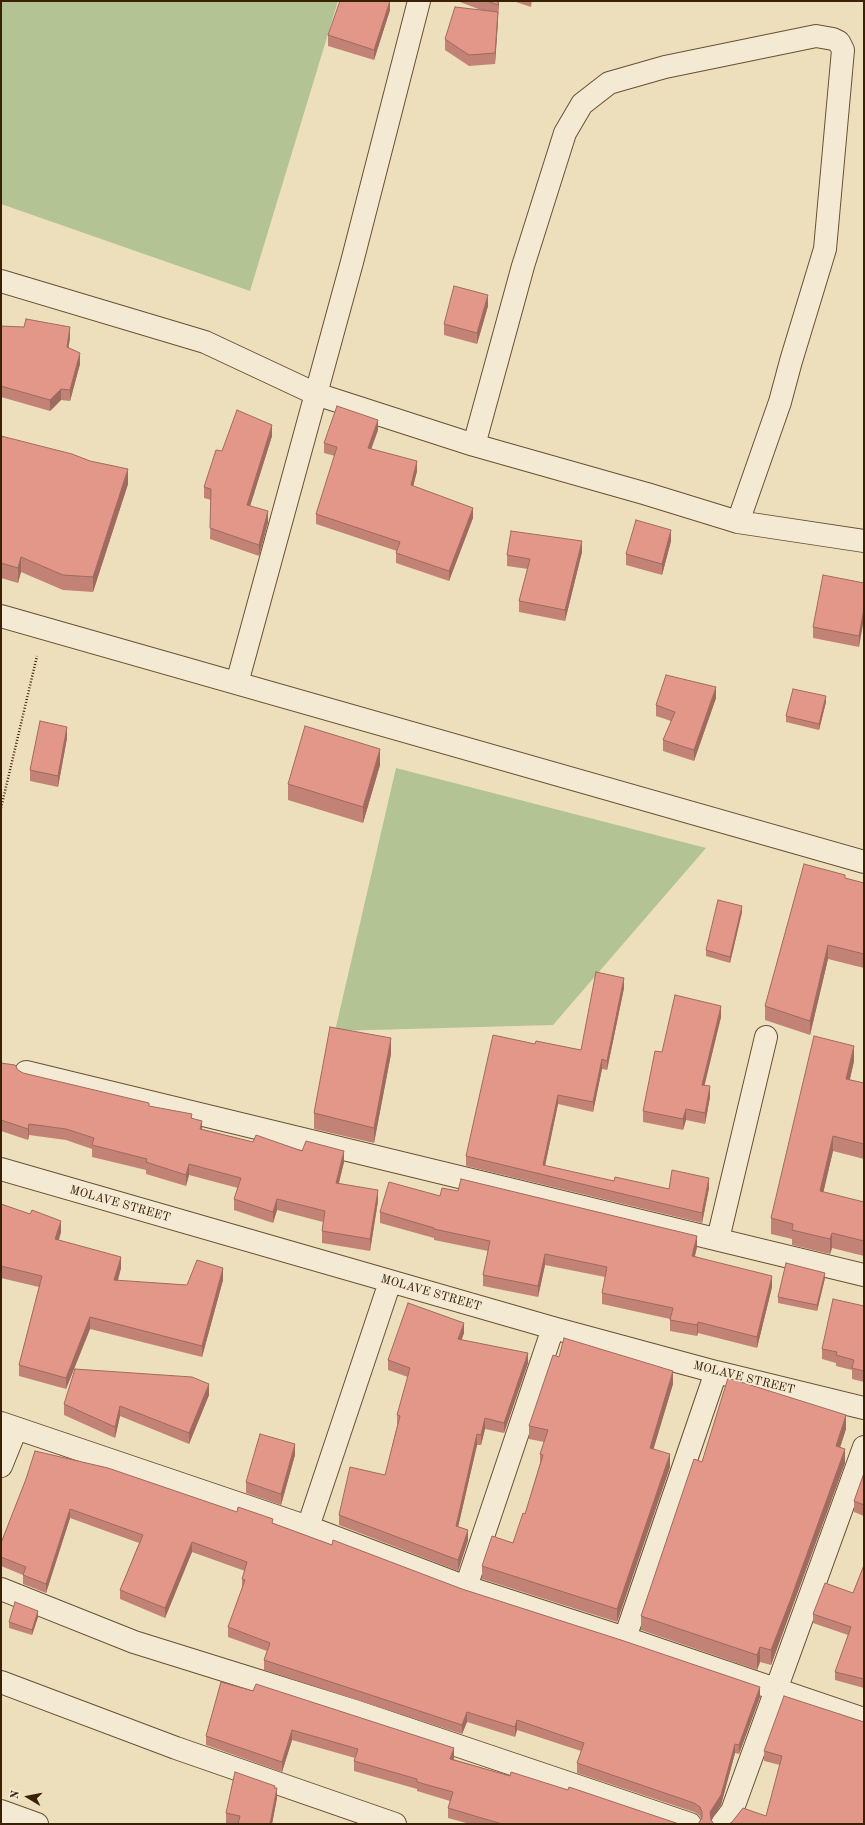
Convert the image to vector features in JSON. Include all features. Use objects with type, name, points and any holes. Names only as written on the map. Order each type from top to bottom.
[{"type":"street","points":[[237,683],[352,262],[419,1]]},
{"type":"street","points":[[474,445],[523,266],[565,133],[582,104],[609,83],[665,67],[816,36],[833,38],[839,42],[843,50],[825,249],[791,360],[780,402],[738,522]]},
{"type":"street","points":[[1,281],[205,342],[316,394],[474,445],[647,494],[738,522],[864,541]]},
{"type":"street","points":[[1,616],[864,862]]},
{"type":"street","points":[[718,1240],[766,1036]]},
{"type":"street","points":[[26,1072],[864,1275]]},
{"type":"street","name":"MOLAVE STREET","points":[[1,1169],[553,1328],[716,1372],[864,1408]]},
{"type":"street","points":[[308,1527],[390,1282]]},
{"type":"street","points":[[466,1587],[553,1328]]},
{"type":"street","points":[[625,1638],[716,1372]]},
{"type":"street","points":[[1,1466],[9,1426],[308,1527],[466,1587],[625,1638],[864,1719]]},
{"type":"street","points":[[722,1824],[732,1811],[864,1447]]},
{"type":"street","points":[[1,1589],[134,1642],[352,1710],[690,1824]]},
{"type":"street","points":[[1,1682],[176,1748],[395,1824]]},
{"type":"street","points":[[1,1811],[37,1824]]},
{"type":"path","points":[[1,808],[44,628]]},
{"type":"green space","points":[[1,1],[338,1],[250,291],[1,204]]},
{"type":"green space","points":[[396,768],[706,848],[553,1025],[335,1031]]},
{"type":"building","points":[[340,1],[390,1],[374,50],[328,35]]},
{"type":"building","points":[[487,1],[498,1],[498,5]]},
{"type":"building","points":[[455,7],[498,12],[495,53],[469,55],[445,39]]},
{"type":"building","points":[[454,286],[488,295],[477,333],[444,324]]},
{"type":"building","points":[[26,319],[70,327],[67,347],[80,353],[70,390],[61,389],[50,400],[1,386],[1,326],[24,327]]},
{"type":"building","points":[[337,406],[378,420],[368,448],[417,461],[411,485],[473,508],[449,571],[396,553],[400,542],[316,514],[337,447],[324,443]]},
{"type":"building","points":[[237,410],[272,425],[247,505],[268,511],[259,545],[210,528],[211,489],[204,487],[216,450],[222,451]]},
{"type":"building","points":[[1,436],[72,454],[90,461],[128,469],[93,577],[63,575],[21,557],[18,568],[1,563]]},
{"type":"building","points":[[636,520],[671,530],[662,564],[626,554]]},
{"type":"building","points":[[511,531],[582,541],[565,610],[519,601],[530,559],[507,555]]},
{"type":"building","points":[[823,575],[864,583],[864,608],[859,636],[813,627]]},
{"type":"building","points":[[666,675],[716,687],[694,750],[663,740],[675,712],[656,705]]},
{"type":"building","points":[[793,689],[826,696],[819,724],[786,716]]},
{"type":"building","points":[[40,721],[67,727],[58,776],[30,770]]},
{"type":"building","points":[[305,726],[380,749],[363,807],[288,784]]},
{"type":"building","points":[[804,864],[845,875],[845,878],[864,883],[864,954],[828,945],[810,1021],[765,1006]]},
{"type":"building","points":[[718,900],[742,906],[730,957],[706,950]]},
{"type":"building","points":[[596,972],[624,978],[607,1061],[602,1059],[593,1102],[558,1095],[543,1165],[614,1181],[615,1177],[669,1189],[672,1170],[709,1178],[702,1213],[466,1156],[493,1035],[535,1044],[536,1041],[581,1050]]},
{"type":"building","points":[[675,995],[721,1006],[702,1085],[710,1086],[705,1113],[686,1109],[683,1119],[643,1111],[655,1051],[662,1052]]},
{"type":"building","points":[[330,1027],[391,1038],[374,1128],[314,1113]]},
{"type":"building","points":[[814,1036],[854,1046],[846,1079],[864,1083],[864,1144],[833,1136],[820,1191],[864,1202],[864,1241],[832,1233],[830,1239],[792,1230],[793,1224],[771,1218]]},
{"type":"building","points":[[1,1063],[15,1065],[18,1070],[23,1073],[149,1103],[149,1106],[192,1114],[191,1118],[202,1121],[200,1129],[253,1142],[256,1135],[302,1151],[306,1141],[344,1151],[336,1183],[378,1190],[370,1239],[322,1231],[325,1211],[277,1199],[273,1212],[234,1199],[241,1178],[189,1164],[186,1175],[146,1162],[147,1159],[92,1145],[94,1138],[66,1129],[29,1124],[28,1129],[1,1120]]},
{"type":"building","points":[[461,1179],[697,1236],[692,1256],[772,1276],[757,1337],[698,1322],[697,1325],[670,1320],[673,1308],[602,1293],[607,1267],[545,1254],[538,1286],[483,1275],[490,1241],[434,1229],[380,1212],[389,1182],[440,1196],[442,1188],[458,1191]]},
{"type":"building","points":[[1,1204],[30,1214],[32,1210],[61,1221],[55,1239],[121,1257],[114,1280],[187,1285],[197,1260],[223,1268],[202,1346],[90,1317],[66,1378],[19,1365],[42,1276],[1,1266]]},
{"type":"building","points":[[786,1263],[825,1273],[817,1305],[778,1297]]},
{"type":"building","points":[[833,1299],[864,1306],[864,1371],[852,1368],[854,1360],[836,1355],[837,1352],[822,1349]]},
{"type":"building","points":[[408,1303],[464,1323],[458,1339],[528,1353],[504,1423],[485,1418],[481,1435],[477,1434],[456,1526],[468,1530],[458,1560],[339,1515],[350,1467],[385,1475],[400,1416],[397,1415],[410,1368],[388,1360]]},
{"type":"building","points":[[564,1338],[673,1371],[650,1448],[670,1454],[617,1609],[482,1566],[492,1536],[513,1543],[523,1513],[525,1514],[543,1455],[540,1454],[548,1430],[529,1426],[553,1355],[559,1357]]},
{"type":"building","points":[[75,1369],[192,1377],[209,1384],[189,1433],[120,1406],[115,1427],[64,1404]]},
{"type":"building","points":[[728,1378],[846,1415],[836,1446],[845,1449],[790,1601],[771,1650],[760,1647],[757,1655],[641,1616],[694,1459],[702,1462]]},
{"type":"building","points":[[260,1434],[295,1444],[281,1494],[246,1482]]},
{"type":"building","points":[[35,1451],[108,1468],[237,1512],[238,1507],[273,1519],[272,1523],[332,1545],[333,1540],[462,1589],[621,1640],[760,1687],[739,1745],[735,1744],[721,1795],[710,1812],[711,1820],[714,1824],[698,1824],[702,1818],[702,1812],[700,1807],[694,1803],[577,1763],[584,1743],[517,1720],[515,1727],[467,1712],[462,1725],[264,1660],[270,1643],[228,1627],[245,1580],[242,1579],[247,1562],[192,1542],[165,1608],[120,1590],[143,1535],[70,1509],[46,1584],[23,1575],[26,1567],[1,1557],[1,1543],[26,1479]]},
{"type":"building","points":[[864,1473],[864,1505],[854,1501]]},
{"type":"building","points":[[864,1565],[864,1679],[835,1672],[851,1627],[813,1614],[825,1583],[853,1593]]},
{"type":"building","points":[[15,1602],[38,1611],[32,1630],[9,1622]]},
{"type":"building","points":[[221,1682],[253,1691],[256,1684],[454,1748],[450,1759],[510,1776],[511,1772],[568,1790],[569,1787],[679,1824],[502,1824],[448,1808],[453,1792],[417,1782],[417,1779],[354,1761],[358,1749],[292,1730],[282,1762],[206,1736]]},
{"type":"building","points":[[784,1696],[864,1722],[864,1824],[729,1824],[743,1808],[766,1816],[782,1756],[764,1751]]},
{"type":"building","points":[[235,1772],[277,1788],[270,1824],[238,1824],[240,1816],[226,1813]]}]
